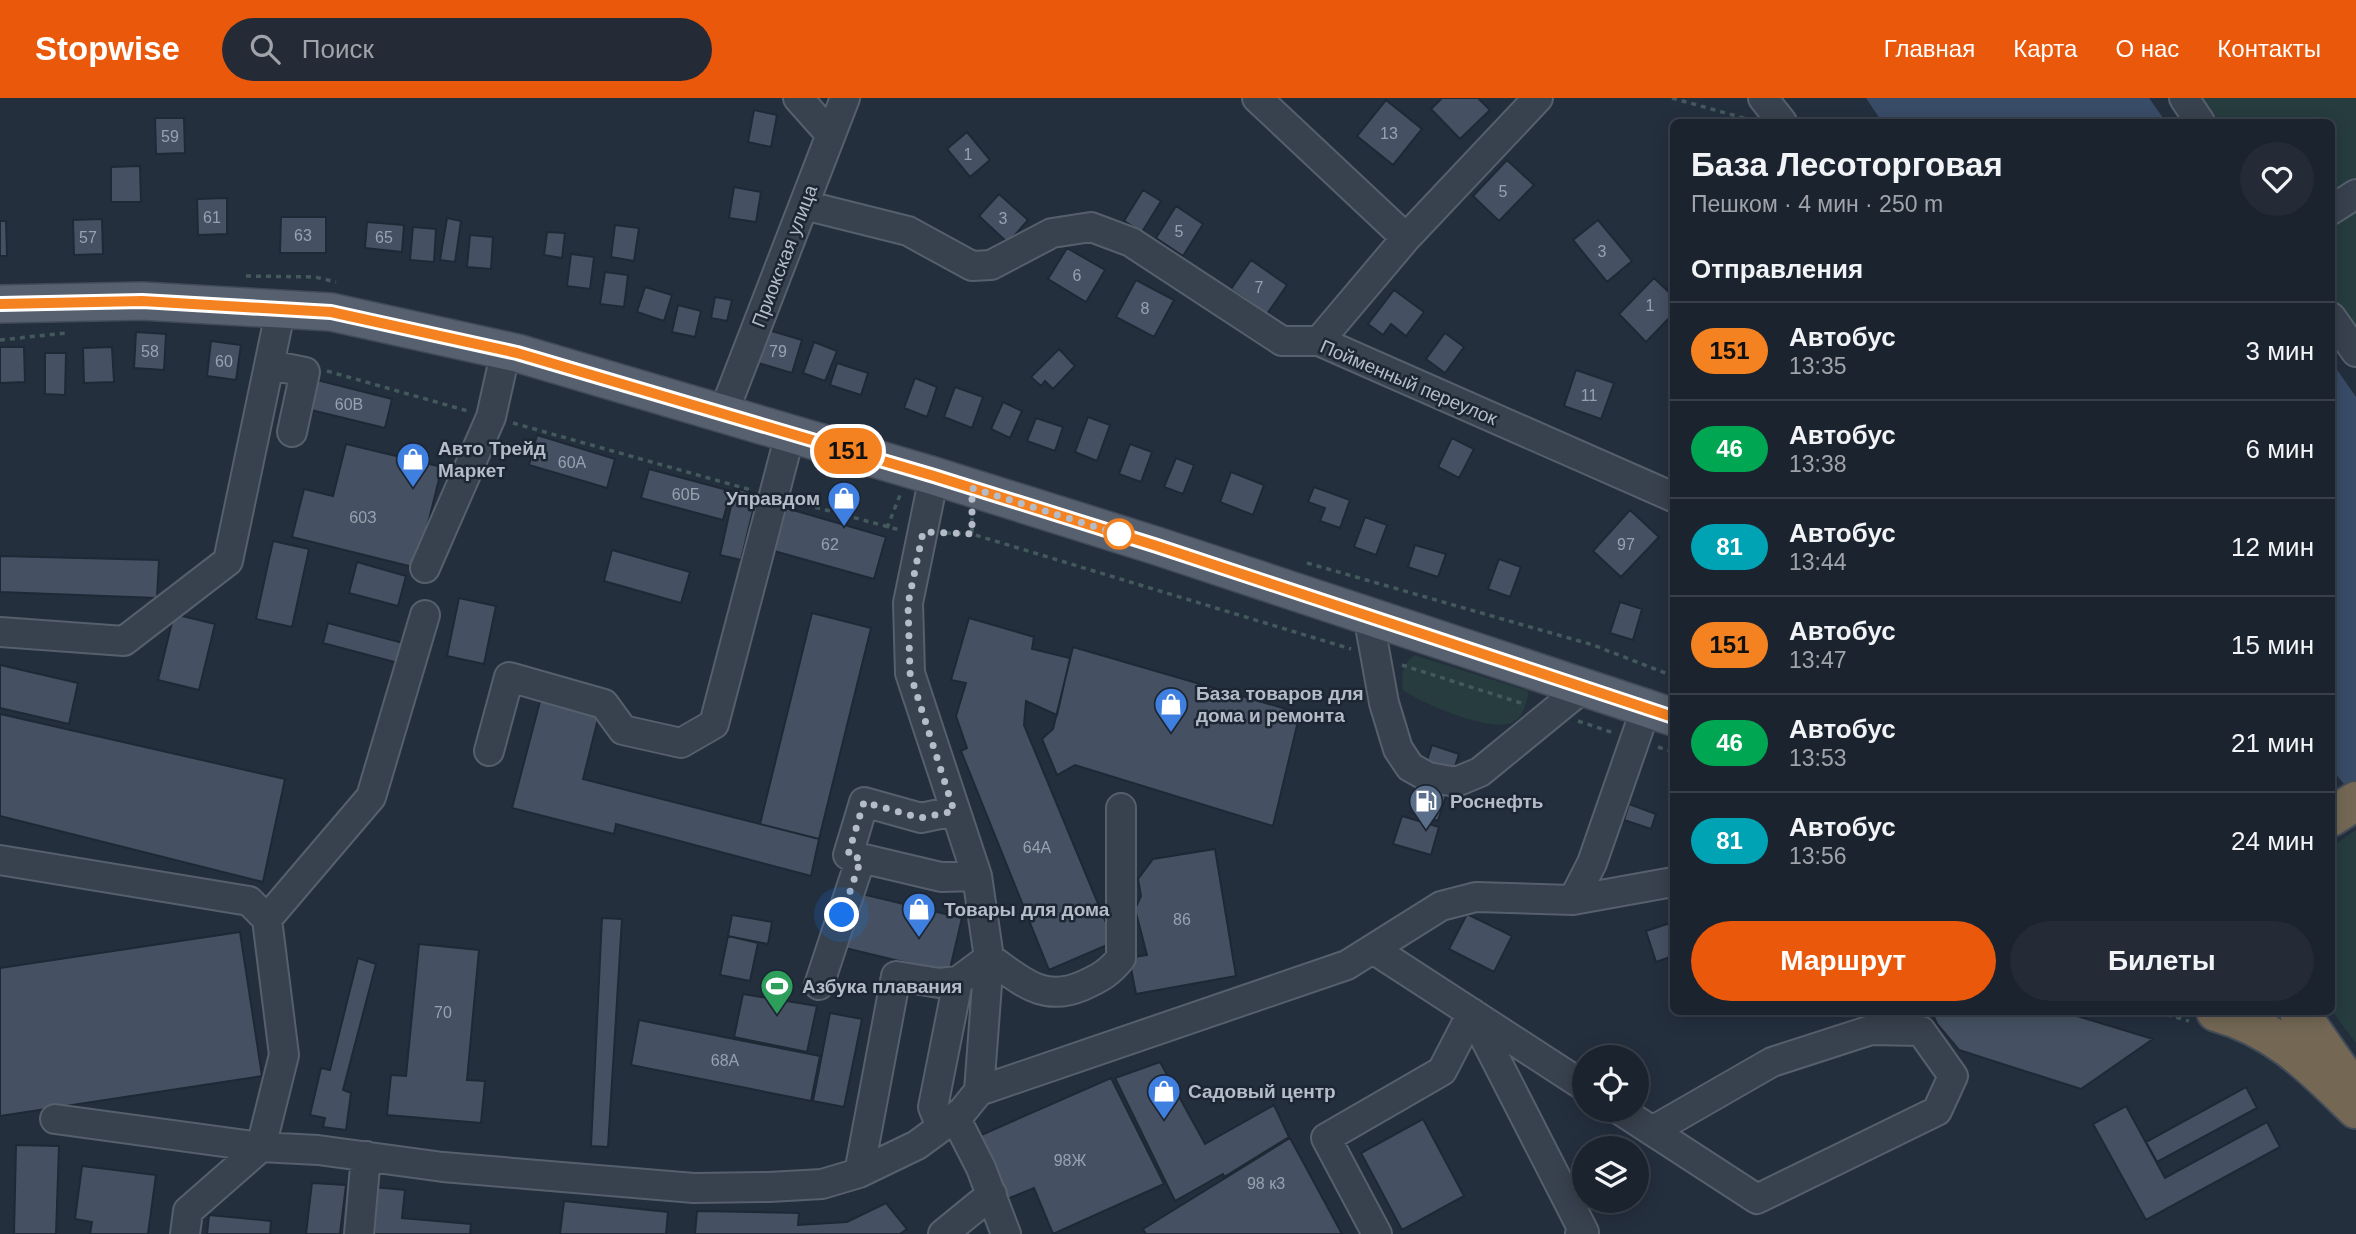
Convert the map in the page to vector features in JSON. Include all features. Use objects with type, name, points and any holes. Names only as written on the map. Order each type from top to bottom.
[{"type":"highway","points":[[2335,814],[2356,801]]},
{"type":"highway","points":[[2225,1015],[2262,1028],[2283,1042],[2356,1109]]},
{"type":"highway","points":[[2302,1015],[2356,1094]]},
{"type":"main road","points":[[0,304],[142,301],[331,312],[506,350],[934,476],[1368,615],[1585,686],[1651,721]]},
{"type":"street","points":[[798,98],[831,135]]},
{"type":"street","name":"Приокская улица","points":[[723,414],[845,98]]},
{"type":"street","points":[[1257,98],[1406,239]]},
{"type":"street","points":[[1318,341],[1406,239],[1538,98]]},
{"type":"street","points":[[1763,98],[1780,119]]},
{"type":"street","points":[[2184,98],[2198,119]]},
{"type":"street","points":[[2335,207],[2356,194]]},
{"type":"street","name":"Пойменный переулок","points":[[804,205],[908,232],[972,266],[991,265],[1052,233],[1091,227],[1131,242],[1282,341],[1318,341],[1670,496]]},
{"type":"street","points":[[0,632],[124,641],[228,561],[281,308]]},
{"type":"street","points":[[2335,323],[2356,352]]},
{"type":"street","points":[[425,568],[491,417],[506,350]]},
{"type":"street","points":[[270,365],[305,372],[292,432]]},
{"type":"street","points":[[489,751],[509,677],[604,704],[623,730],[670,741],[681,743],[714,724],[790,434]]},
{"type":"street","points":[[934,476],[908,604],[910,673],[977,876],[989,958],[979,1091]]},
{"type":"street","points":[[267,919],[371,797],[425,615]]},
{"type":"street","points":[[1368,615],[1384,703],[1398,749],[1410,767],[1428,778],[1456,782],[1480,772],[1585,686]]},
{"type":"street","points":[[1573,900],[1592,863],[1651,721]]},
{"type":"street","points":[[954,811],[920,818],[864,802],[848,855],[941,877],[977,876]]},
{"type":"street","points":[[989,958],[1041,992],[1064,994],[1108,975],[1121,958],[1121,808]]},
{"type":"street","points":[[819,985],[861,859]]},
{"type":"street","points":[[0,860],[249,901],[267,919],[284,1055],[261,1147],[188,1211],[185,1234]]},
{"type":"street","points":[[55,1119],[261,1147],[366,1156],[443,1167],[694,1188],[822,1184],[859,1173],[917,1145],[948,1122],[979,1091],[1347,965],[1441,906],[1476,897],[1573,900],[1670,883]]},
{"type":"street","points":[[1373,949],[1572,1078]]},
{"type":"street","points":[[859,1173],[895,976],[939,983],[958,981],[989,958]]},
{"type":"street","points":[[958,981],[933,1107],[948,1122],[992,1194],[1006,1234]]},
{"type":"street","points":[[1377,1234],[1326,1138],[1442,1071],[1472,1013]]},
{"type":"street","points":[[1472,1013],[1584,1232],[1580,1234]]},
{"type":"street","points":[[1638,1122],[1652,1131],[1757,1199],[1937,1111],[1953,1076],[1922,1031],[1871,1030],[1772,1062],[1652,1131]]},
{"type":"street","points":[[359,1234],[366,1156]]},
{"type":"street","points":[[943,1234],[992,1194]]},
{"type":"path","points":[[1672,98],[1748,119]]},
{"type":"path","points":[[0,340],[74,332]]},
{"type":"path","points":[[324,370],[887,528],[972,534],[1376,656],[1552,713],[1651,721],[1670,748]]},
{"type":"path","points":[[972,488],[972,534]]},
{"type":"green space","points":[[2197,98],[2356,98],[2356,344],[2335,312],[2335,119],[2211,119]]},
{"type":"green space","points":[[1414,655],[1528,691],[1524,710],[1515,721],[1500,725],[1471,720],[1424,702],[1403,690],[1403,671]]},
{"type":"green space","points":[[2356,830],[2356,1043],[2335,1015],[2335,844]]},
{"type":"water","points":[[1866,98],[2149,98],[2164,119],[1880,119]]},
{"type":"water","points":[[2335,367],[2356,397],[2356,799],[2335,773]]},
{"type":"building","points":[[1442,98],[1478,98],[1490,110],[1460,139],[1431,109]]},
{"type":"building","points":[[1386,100],[1422,129],[1393,165],[1357,136]]},
{"type":"building","points":[[754,110],[777,115],[771,147],[748,142]]},
{"type":"building","points":[[155,118],[184,118],[185,153],[156,154]]},
{"type":"building","points":[[967,132],[990,160],[970,177],[947,149]]},
{"type":"building","points":[[1507,160],[1534,185],[1499,221],[1473,196]]},
{"type":"building","points":[[140,166],[141,202],[111,202],[111,167]]},
{"type":"building","points":[[734,187],[761,192],[756,222],[729,218]]},
{"type":"building","points":[[1143,190],[1161,201],[1142,232],[1124,221]]},
{"type":"building","points":[[999,194],[1028,220],[1008,243],[979,216]]},
{"type":"building","points":[[227,198],[227,234],[198,235],[197,199]]},
{"type":"building","points":[[1176,206],[1203,224],[1183,256],[1156,238]]},
{"type":"building","points":[[281,217],[326,217],[326,253],[280,253]]},
{"type":"building","points":[[447,218],[461,221],[455,262],[440,260]]},
{"type":"building","points":[[102,219],[103,254],[74,255],[73,220]]},
{"type":"building","points":[[1598,220],[1632,261],[1607,282],[1573,240]]},
{"type":"building","points":[[0,221],[6,221],[7,256],[0,256]]},
{"type":"building","points":[[367,222],[404,225],[402,252],[365,248]]},
{"type":"building","points":[[615,225],[639,228],[634,261],[611,257]]},
{"type":"building","points":[[413,227],[436,229],[434,262],[410,260]]},
{"type":"building","points":[[547,232],[565,233],[562,258],[544,255]]},
{"type":"building","points":[[470,235],[493,237],[491,269],[467,267]]},
{"type":"building","points":[[1067,248],[1105,270],[1086,302],[1048,279]]},
{"type":"building","points":[[571,254],[594,257],[590,289],[567,286]]},
{"type":"building","points":[[1251,260],[1287,285],[1267,314],[1231,289]]},
{"type":"building","points":[[605,272],[628,275],[624,307],[600,304]]},
{"type":"building","points":[[1654,278],[1670,293],[1670,317],[1646,342],[1619,314]]},
{"type":"building","points":[[1136,280],[1174,300],[1154,337],[1116,317]]},
{"type":"building","points":[[645,287],[672,295],[664,321],[637,312]]},
{"type":"building","points":[[1394,290],[1424,312],[1406,336],[1391,324],[1383,335],[1368,324]]},
{"type":"building","points":[[715,297],[732,300],[727,321],[711,318]]},
{"type":"building","points":[[678,305],[701,311],[695,337],[672,332]]},
{"type":"building","points":[[765,329],[802,340],[792,373],[755,362]]},
{"type":"building","points":[[136,332],[166,334],[164,370],[134,368]]},
{"type":"building","points":[[1445,333],[1464,347],[1445,373],[1426,359]]},
{"type":"building","points":[[211,341],[241,345],[236,380],[207,376]]},
{"type":"building","points":[[814,342],[837,351],[825,381],[803,373]]},
{"type":"building","points":[[0,347],[24,347],[25,382],[0,383]]},
{"type":"building","points":[[112,347],[114,382],[84,383],[83,348]]},
{"type":"building","points":[[1059,349],[1075,366],[1053,389],[1045,381],[1041,386],[1031,377]]},
{"type":"building","points":[[45,353],[66,353],[65,395],[45,394]]},
{"type":"building","points":[[837,363],[868,373],[861,395],[830,385]]},
{"type":"building","points":[[1576,370],[1614,383],[1601,419],[1564,406]]},
{"type":"building","points":[[915,378],[937,387],[927,417],[904,408]]},
{"type":"building","points":[[313,379],[392,399],[385,428],[307,409]]},
{"type":"building","points":[[955,387],[983,397],[972,428],[944,417]]},
{"type":"building","points":[[1003,402],[1022,411],[1010,438],[991,429]]},
{"type":"building","points":[[1088,417],[1110,425],[1097,461],[1075,452]]},
{"type":"building","points":[[1036,418],[1063,427],[1055,451],[1027,441]]},
{"type":"building","points":[[537,435],[615,459],[607,488],[529,465]]},
{"type":"building","points":[[1452,438],[1474,449],[1459,478],[1438,467]]},
{"type":"building","points":[[346,444],[442,467],[417,568],[292,537],[304,489],[333,496]]},
{"type":"building","points":[[1130,444],[1152,452],[1141,482],[1119,474]]},
{"type":"building","points":[[1176,458],[1194,465],[1183,494],[1164,487]]},
{"type":"building","points":[[649,469],[731,491],[723,520],[641,498]]},
{"type":"building","points":[[1231,472],[1264,485],[1253,515],[1220,502]]},
{"type":"building","points":[[1314,487],[1350,500],[1340,528],[1320,521],[1325,508],[1308,502]]},
{"type":"building","points":[[735,488],[757,494],[741,560],[720,555]]},
{"type":"building","points":[[786,508],[886,537],[874,579],[774,551]]},
{"type":"building","points":[[1630,510],[1659,537],[1621,577],[1593,551]]},
{"type":"building","points":[[1365,517],[1387,525],[1376,555],[1354,547]]},
{"type":"building","points":[[273,541],[309,549],[292,627],[256,619]]},
{"type":"building","points":[[1415,545],[1446,554],[1438,577],[1408,567]]},
{"type":"building","points":[[612,550],[690,572],[681,603],[604,581]]},
{"type":"building","points":[[0,556],[159,560],[157,598],[0,592]]},
{"type":"building","points":[[1499,559],[1521,567],[1510,597],[1488,589]]},
{"type":"building","points":[[357,562],[406,576],[398,606],[349,593]]},
{"type":"building","points":[[459,598],[496,606],[484,664],[447,656]]},
{"type":"building","points":[[1620,602],[1642,609],[1633,640],[1610,633]]},
{"type":"building","points":[[812,613],[871,628],[819,839],[760,824]]},
{"type":"building","points":[[174,614],[215,624],[199,690],[158,680]]},
{"type":"building","points":[[969,618],[1034,637],[1032,649],[1070,658],[1057,715],[1026,701],[1024,725],[1114,942],[1049,970],[961,751],[967,748],[956,716],[966,683],[951,680]]},
{"type":"building","points":[[328,623],[403,643],[398,663],[323,643]]},
{"type":"building","name":"База товаров для дома и ремонта","points":[[1073,647],[1300,713],[1273,826],[1075,765],[1057,775],[1042,739],[1053,729]]},
{"type":"building","points":[[0,665],[78,683],[69,724],[0,708]]},
{"type":"building","points":[[542,694],[600,711],[583,779],[819,839],[811,876],[616,824],[614,834],[512,808]]},
{"type":"building","points":[[0,714],[285,779],[263,882],[0,816]]},
{"type":"building","points":[[1432,745],[1459,754],[1438,821],[1410,812]]},
{"type":"building","points":[[1629,804],[1656,814],[1651,829],[1624,820]]},
{"type":"building","points":[[1402,816],[1439,827],[1431,855],[1393,844]]},
{"type":"building","points":[[1215,849],[1236,976],[1136,994],[1129,958],[1147,955],[1135,909],[1141,896],[1138,879],[1153,859]]},
{"type":"building","points":[[858,893],[962,918],[949,973],[845,948]]},
{"type":"building","points":[[1467,914],[1512,936],[1494,972],[1449,949]]},
{"type":"building","points":[[732,915],[772,922],[768,944],[728,936]]},
{"type":"building","points":[[602,918],[622,919],[608,1147],[591,1146]]},
{"type":"building","points":[[1670,923],[1670,957],[1656,962],[1646,931]]},
{"type":"building","points":[[240,932],[262,1076],[0,1116],[0,968]]},
{"type":"building","points":[[728,936],[758,943],[750,981],[720,975]]},
{"type":"building","points":[[419,944],[479,950],[467,1080],[485,1081],[481,1123],[387,1115],[391,1075],[406,1076]]},
{"type":"building","points":[[358,958],[376,964],[343,1090],[351,1093],[346,1130],[323,1127],[325,1118],[310,1115],[321,1068],[330,1070]]},
{"type":"building","points":[[743,994],[817,1006],[807,1052],[734,1037]]},
{"type":"building","points":[[830,1013],[862,1019],[844,1107],[813,1101]]},
{"type":"building","points":[[1933,1015],[2074,1015],[2153,1039],[2081,1089],[1959,1050],[1937,1024]]},
{"type":"building","points":[[639,1020],[820,1056],[811,1101],[631,1065]]},
{"type":"building","name":"Садовый центр","points":[[1160,1062],[1205,1144],[1274,1105],[1289,1137],[1224,1177],[1223,1174],[1175,1201],[1115,1078]]},
{"type":"building","points":[[1111,1078],[1164,1184],[1053,1234],[1034,1188],[1002,1201],[979,1136]]},
{"type":"building","points":[[2246,1087],[2257,1108],[2157,1162],[2146,1142]]},
{"type":"building","points":[[2126,1106],[2165,1178],[2267,1122],[2280,1147],[2146,1220],[2093,1124]]},
{"type":"building","points":[[1423,1119],[1464,1196],[1402,1230],[1361,1153]]},
{"type":"building","points":[[1290,1138],[1342,1234],[1146,1234],[1143,1229]]},
{"type":"building","points":[[16,1145],[59,1146],[56,1234],[14,1234]]},
{"type":"building","points":[[82,1166],[156,1175],[148,1234],[90,1234],[92,1222],[75,1219]]},
{"type":"building","points":[[312,1183],[346,1185],[340,1234],[306,1234]]},
{"type":"building","points":[[373,1187],[405,1190],[402,1218],[471,1224],[470,1234],[369,1234]]},
{"type":"building","points":[[564,1201],[668,1212],[666,1234],[560,1234]]},
{"type":"building","points":[[886,1203],[907,1229],[900,1234],[695,1234],[697,1211],[799,1213],[798,1225],[847,1222]]},
{"type":"building","points":[[209,1215],[271,1221],[270,1234],[207,1234]]},
{"type":"bus line","name":"151","points":[[0,304],[142,301],[235,304],[331,312],[517,353],[934,476],[1157,546],[1670,716]]},
{"type":"place","name":"Авто Трейд Маркет","points":[[413,489]]},
{"type":"place","name":"Управдом","points":[[844,528]]},
{"type":"place","name":"База товаров для дома и ремонта","points":[[1171,734]]},
{"type":"place","name":"Роснефть","points":[[1426,831]]},
{"type":"place","name":"Товары для дома","points":[[919,939]]},
{"type":"place","name":"Азбука плавания","points":[[777,1016]]},
{"type":"place","name":"Садовый центр","points":[[1164,1121]]},
{"type":"route","points":[[842,915],[861,859],[848,855],[864,802],[920,818],[954,811],[910,673],[908,604],[923,532],[972,534],[972,488],[1131,538],[1119,534]]}]
